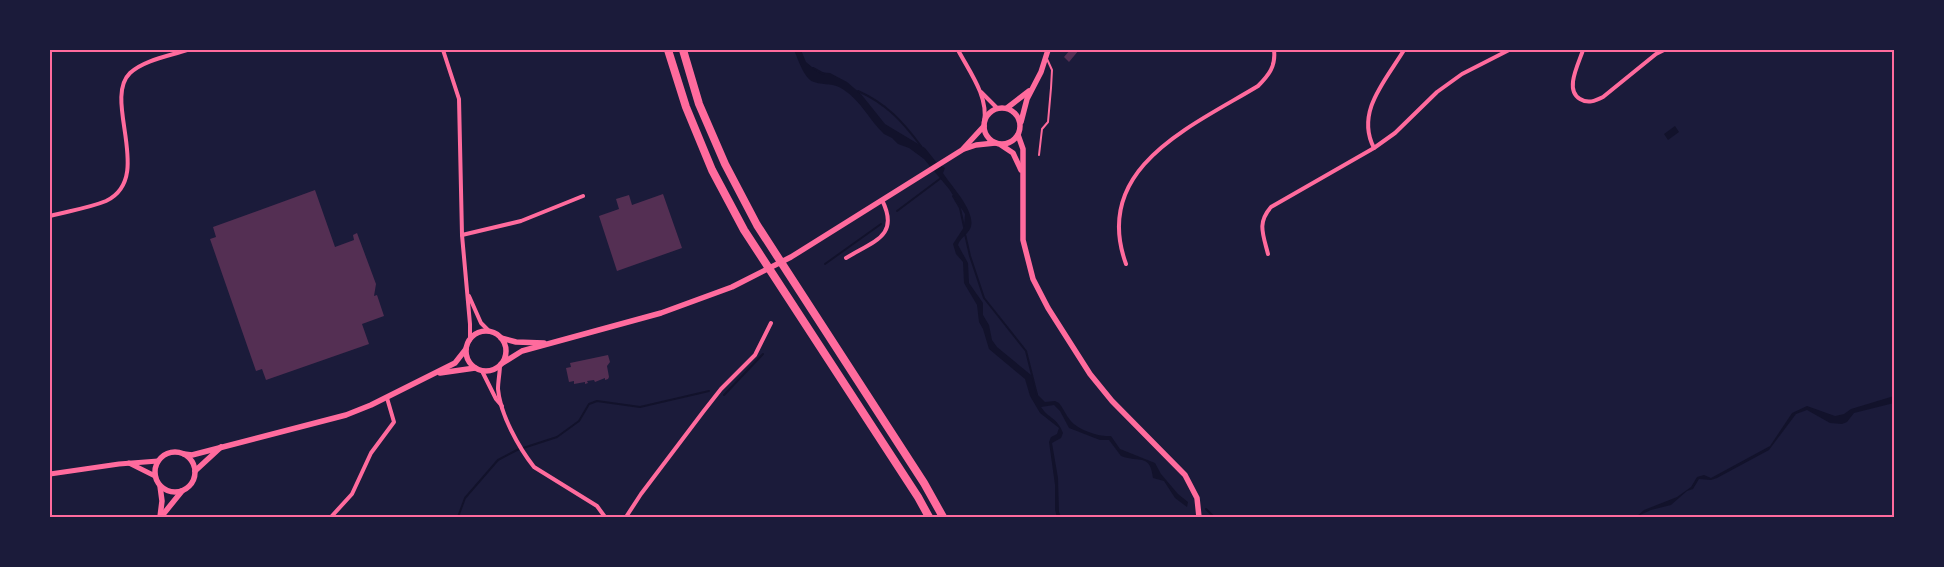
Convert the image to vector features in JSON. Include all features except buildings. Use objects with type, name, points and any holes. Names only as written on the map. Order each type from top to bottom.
[{"type":"highway","points":[[668,50],[686,106],[712,170],[744,230],[918,497],[929,517]]},
{"type":"highway","points":[[683,50],[699,104],[724,164],[757,225],[924,483],[943,517]]},
{"type":"main road","points":[[433,375],[453,370],[479,369],[489,371],[522,351],[604,330],[684,305],[732,287],[791,257],[962,150],[976,145],[1011,142],[1018,135],[1027,99],[1041,72],[1047,52]]},
{"type":"main road","points":[[962,150],[984,124],[989,113],[997,108],[1007,108],[1022,98],[1032,88]]},
{"type":"main road","points":[[1007,108],[1016,114],[1021,124]]},
{"type":"main road","points":[[984,124],[987,136],[1013,153],[1022,172]]},
{"type":"main road","points":[[1018,135],[1023,149],[1023,240],[1033,279],[1048,308],[1090,374],[1112,401],[1185,475],[1193,487],[1199,517]]},
{"type":"main road","points":[[161,517],[162,501],[160,486],[155,476],[156,466],[158,461],[170,452],[192,455],[223,445],[321,422],[354,412],[433,375],[455,362],[466,349],[470,340],[479,333],[490,332],[500,338],[516,342],[551,343]]},
{"type":"main road","points":[[500,338],[505,348],[504,359],[501,364]]},
{"type":"main road","points":[[466,349],[468,360],[479,369]]},
{"type":"main road","points":[[195,471],[223,445]]},
{"type":"main road","points":[[161,517],[182,491],[192,483],[195,471],[192,461],[184,454]]},
{"type":"main road","points":[[160,486],[170,492],[182,491]]},
{"type":"street","points":[[50,216],[106,200],[119,190],[125,179],[128,164],[122,90],[129,74],[142,66],[186,50]]},
{"type":"street","points":[[443,50],[459,99],[462,235],[468,291],[470,340]]},
{"type":"street","points":[[958,50],[980,92],[986,112],[984,124]]},
{"type":"street","points":[[1126,264],[1120,249],[1118,232],[1120,213],[1123,201],[1137,171],[1158,148],[1258,86],[1268,76],[1274,66],[1274,50]]},
{"type":"street","points":[[1374,148],[1370,142],[1368,113],[1372,100],[1404,50]]},
{"type":"street","points":[[1268,254],[1262,224],[1264,215],[1271,206],[1374,148],[1394,133],[1437,92],[1462,74],[1509,50]]},
{"type":"street","points":[[1583,50],[1573,80],[1573,91],[1577,98],[1594,102],[1603,97],[1656,54],[1664,50]]},
{"type":"street","points":[[980,92],[997,108]]},
{"type":"street","points":[[462,235],[521,221],[583,196]]},
{"type":"street","points":[[846,258],[881,236],[887,229],[889,218],[882,200]]},
{"type":"street","points":[[468,291],[481,323],[490,332]]},
{"type":"street","points":[[626,517],[702,412],[721,389],[755,355],[771,323]]},
{"type":"street","points":[[501,364],[498,388],[502,406],[518,443],[527,458],[534,467],[597,506],[604,517]]},
{"type":"street","points":[[479,369],[502,406]]},
{"type":"street","points":[[331,517],[352,494],[371,453],[394,422],[386,398]]},
{"type":"street","points":[[50,474],[128,463],[158,461]]},
{"type":"street","points":[[128,463],[155,476]]},
{"type":"lane","points":[[1039,155],[1042,129],[1048,122],[1051,88],[1052,70],[1047,52]]},
{"type":"shaded area","points":[[794,50],[801,50],[806,62],[818,72],[830,73],[847,82],[861,94],[885,124],[925,148],[937,163],[945,168],[943,173],[970,215],[970,229],[958,245],[968,263],[969,283],[983,303],[983,315],[989,325],[992,340],[997,347],[1031,375],[1038,395],[1045,402],[1055,401],[1059,403],[1070,420],[1083,430],[1111,436],[1120,449],[1155,463],[1161,474],[1178,494],[1188,502],[1187,507],[1175,498],[1164,481],[1153,478],[1152,470],[1147,462],[1121,456],[1109,440],[1100,440],[1069,428],[1060,411],[1054,405],[1041,407],[1056,421],[1063,433],[1061,438],[1052,443],[1058,478],[1059,512],[1061,517],[1057,517],[1049,442],[1051,437],[1057,434],[1059,428],[1040,413],[1030,396],[1025,379],[989,349],[979,322],[977,305],[964,283],[963,262],[956,254],[953,244],[964,227],[965,214],[949,189],[924,159],[884,134],[844,90],[833,85],[810,80]]},
{"type":"shaded area","points":[[1675,126],[1679,132],[1668,140],[1664,134]]},
{"type":"shaded area","points":[[1894,396],[1894,403],[1854,413],[1847,422],[1842,424],[1830,423],[1807,410],[1796,414],[1769,450],[1717,478],[1711,480],[1699,479],[1693,489],[1687,491],[1671,505],[1651,510],[1636,517],[1644,510],[1677,497],[1691,487],[1697,477],[1704,475],[1711,478],[1770,446],[1792,413],[1807,406],[1835,416]]},
{"type":"waterway","points":[[813,68],[824,74]]},
{"type":"waterway","points":[[858,91],[893,114],[921,146]]},
{"type":"waterway","points":[[897,211],[941,178]]},
{"type":"waterway","points":[[953,196],[960,208],[964,227]]},
{"type":"waterway","points":[[825,264],[881,224]]},
{"type":"waterway","points":[[965,234],[984,298],[1026,351],[1037,395]]},
{"type":"waterway","points":[[724,395],[763,354]]},
{"type":"waterway","points":[[458,517],[465,498],[498,460],[517,450],[557,437],[579,421],[589,404],[597,401],[640,407],[709,391]]},
{"type":"waterway","points":[[1206,509],[1214,517]]}]
